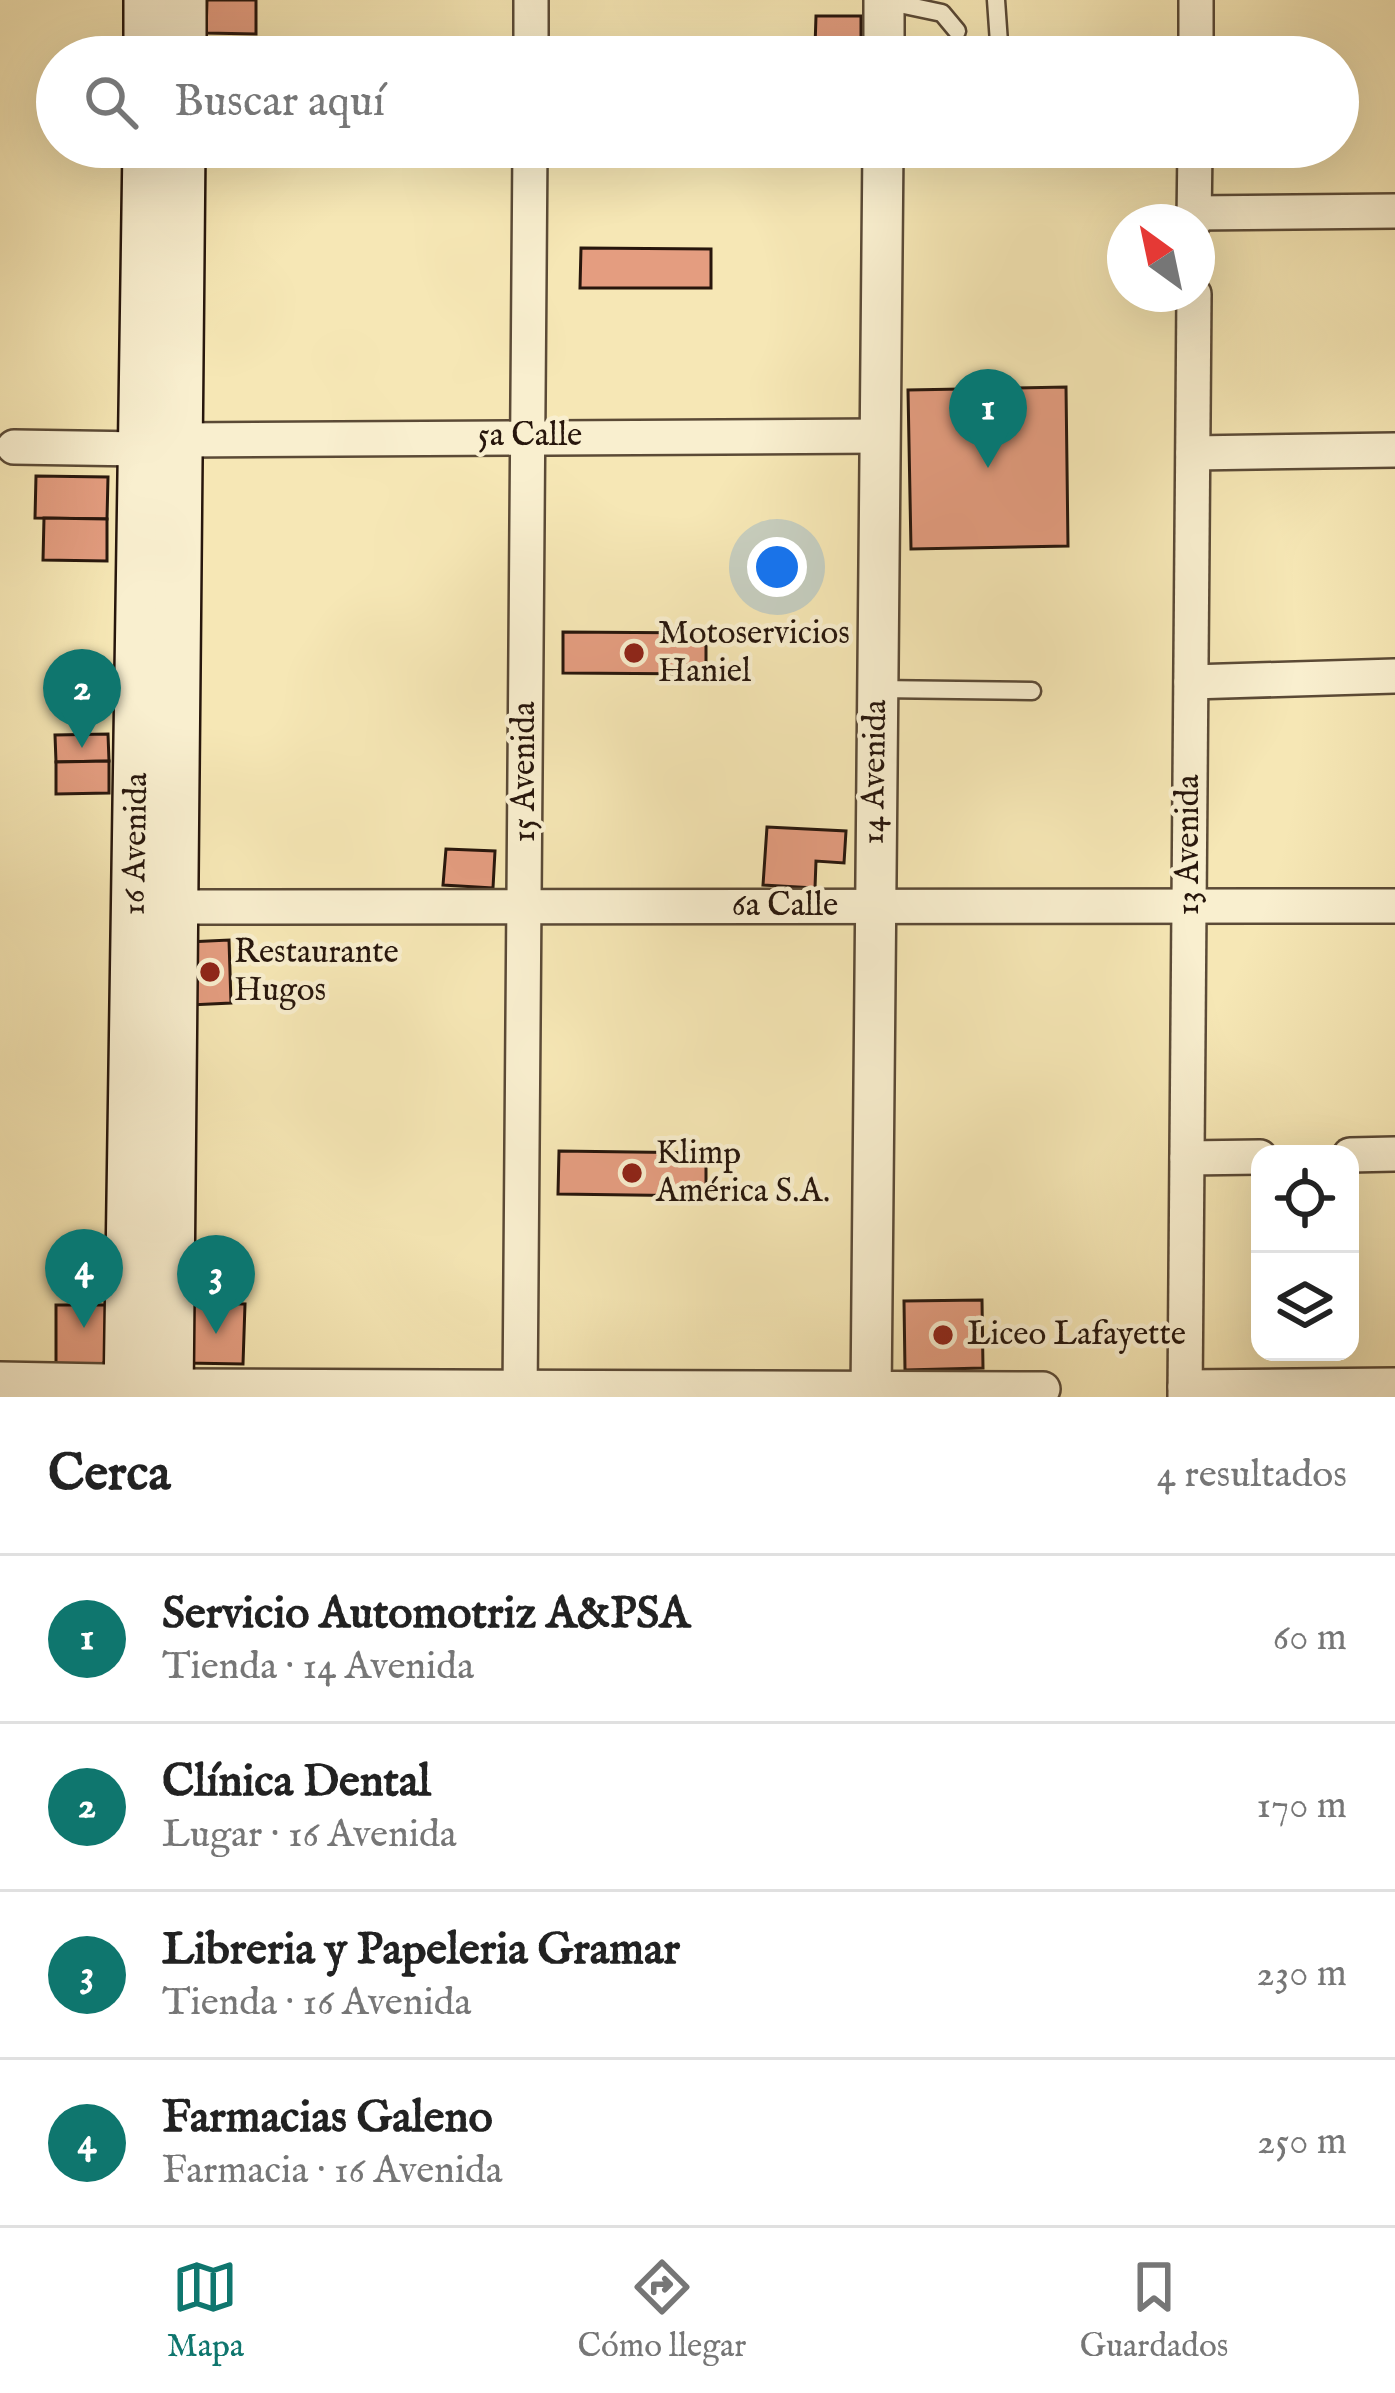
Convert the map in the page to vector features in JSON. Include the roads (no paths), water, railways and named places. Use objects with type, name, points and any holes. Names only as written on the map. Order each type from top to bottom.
[{"type":"main road","points":[[147,0],[147,36]]},
{"type":"main road","points":[[183,0],[183,36]]},
{"type":"main road","name":"16 Avenida","points":[[147,168],[175,907],[149,1391]]},
{"type":"main road","name":"16 Avenida","points":[[149,1391],[161,444],[181,168]]},
{"type":"street","points":[[531,0],[531,36]]},
{"type":"street","points":[[884,0],[884,36]]},
{"type":"street","points":[[1196,0],[1196,36]]},
{"type":"street","name":"15 Avenida","points":[[520,1392],[530,168]]},
{"type":"street","name":"14 Avenida","points":[[871,1393],[883,168]]},
{"type":"street","points":[[1194,204],[1195,168]]},
{"type":"street","points":[[1215,217],[1395,211]]},
{"type":"street","name":"13 Avenida","points":[[1185,1392],[1194,312]]},
{"type":"street","name":"5a Calle","points":[[14,447],[527,435],[880,436]]},
{"type":"street","points":[[1193,453],[1395,450]]},
{"type":"street","points":[[1191,682],[1395,676]]},
{"type":"street","name":"6a Calle","points":[[175,907],[1395,906]]},
{"type":"street","points":[[1359,1155],[1395,1154]]},
{"type":"street","points":[[1187,1158],[1251,1157]]},
{"type":"street","points":[[0,1382],[149,1391],[871,1393],[1042,1389]]},
{"type":"street","points":[[1185,1392],[1395,1385]]},
{"type":"lane","points":[[884,0],[942,13],[957,32]]},
{"type":"lane","points":[[996,0],[999,36]]},
{"type":"lane","points":[[877,689],[1032,691]]},
{"type":"place","name":"Servicio Automotriz A&PSA","points":[[988,468]]},
{"type":"place","name":"Motoservicios Haniel","points":[[634,653]]},
{"type":"place","name":"Clínica Dental","points":[[82,748]]},
{"type":"place","name":"Restaurante Hugos","points":[[210,972]]},
{"type":"place","name":"Klimp América S.A.","points":[[632,1173]]},
{"type":"place","name":"Farmacias Galeno","points":[[84,1328]]},
{"type":"place","name":"Libreria y Papeleria Gramar","points":[[216,1334]]},
{"type":"place","name":"Liceo Lafayette","points":[[943,1335]]}]
